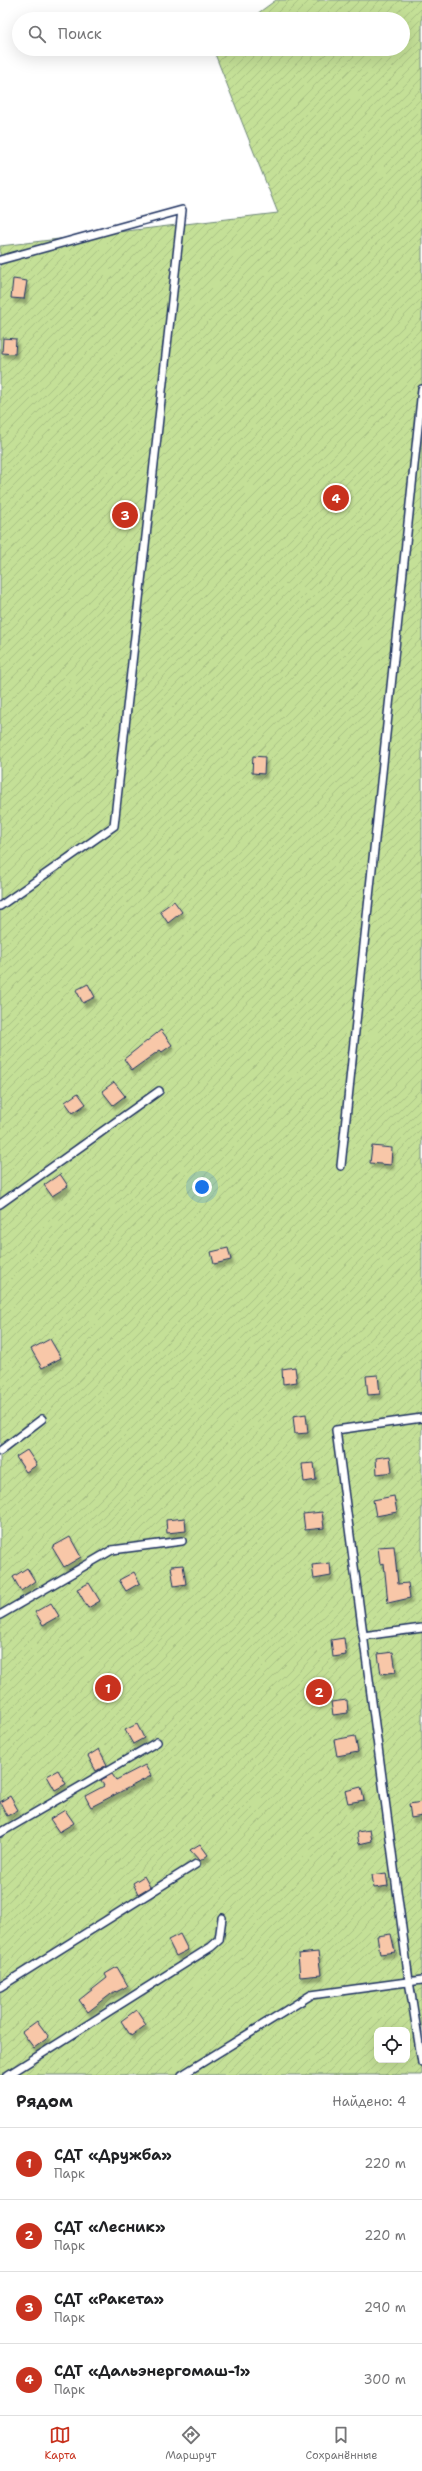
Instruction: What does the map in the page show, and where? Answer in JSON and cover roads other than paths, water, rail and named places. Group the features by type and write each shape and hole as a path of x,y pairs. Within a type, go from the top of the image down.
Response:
{"lane":[{"path":"0,260 182,210 114,826 0,906"},
{"path":"341,1166 422,389"},
{"path":"0,1204 159,1091"},
{"path":"422,1418 336,1430 409,1981 422,2063"},
{"path":"0,1451 42,1419"},
{"path":"0,1615 112,1550 182,1541"},
{"path":"363,1636 422,1628"},
{"path":"0,1833 157,1742"},
{"path":"0,1987 196,1864"},
{"path":"8,2075 211,1947 219,1940 222,1918"},
{"path":"182,2075 311,1995 422,1980"}],"place":[{"name":"СДТ «Дальэнергомаш-1»","path":"336,498"},
{"name":"СДТ «Ракета»","path":"125,515"},
{"name":"СДТ «Дружба»","path":"108,1688"},
{"name":"СДТ «Лесник»","path":"319,1692"}]}
